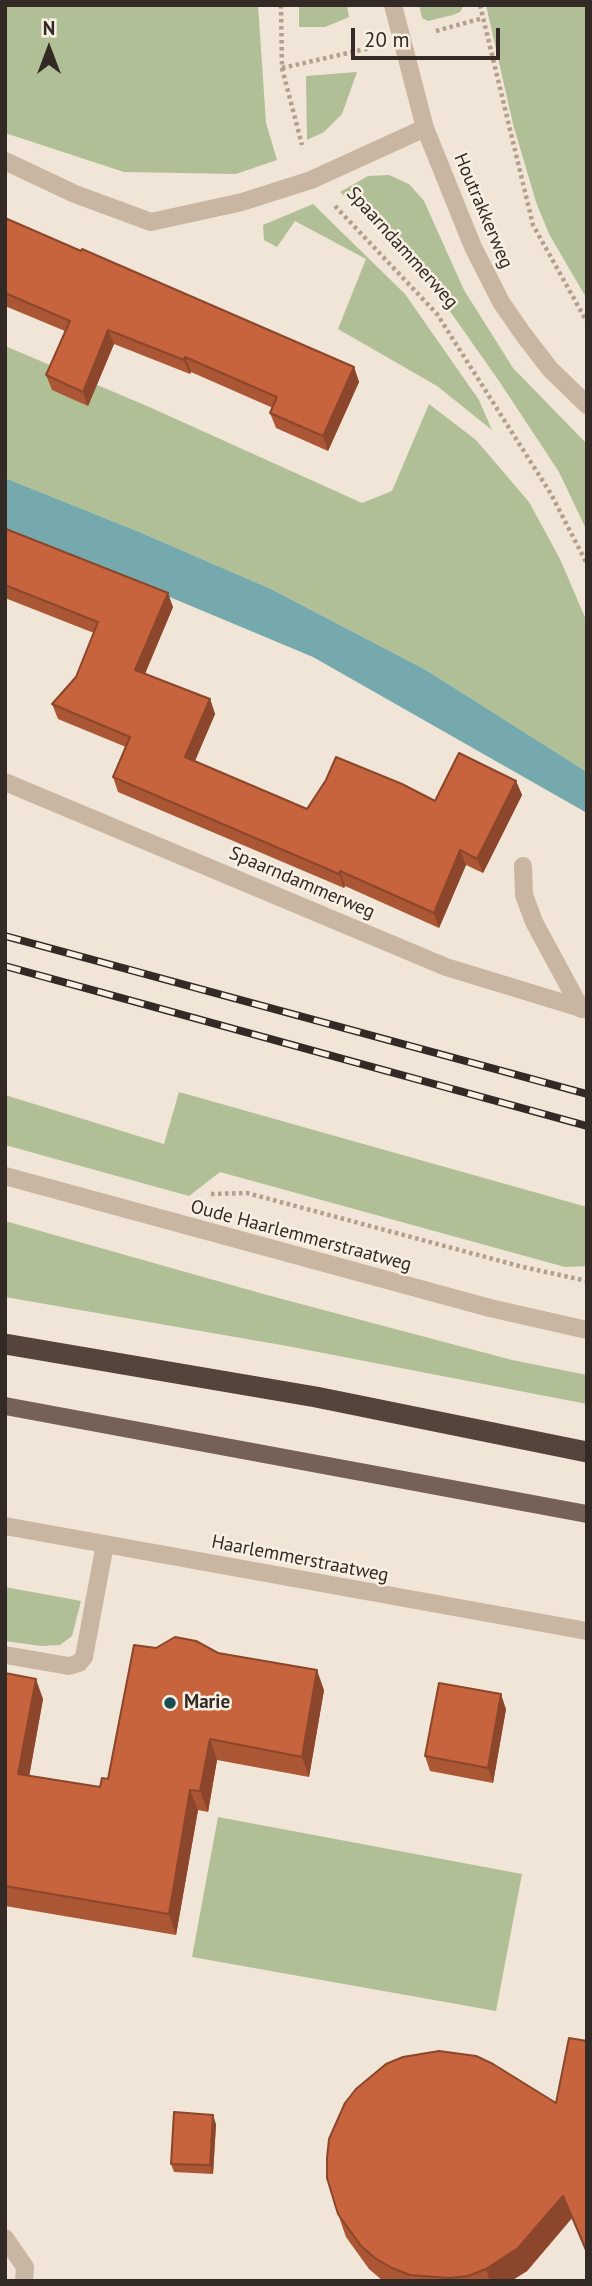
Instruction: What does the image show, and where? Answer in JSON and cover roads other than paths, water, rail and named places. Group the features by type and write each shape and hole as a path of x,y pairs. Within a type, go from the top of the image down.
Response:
{"highway":[{"path":"5,1344 316,1397 587,1452"}],"main road":[{"path":"5,1406 587,1514"}],"street":[{"name":"Houtrakkerweg","path":"393,5 425,128 473,247 501,302 550,369 587,405"},
{"path":"5,161 75,194 151,222 242,202 311,180 425,128"},
{"name":"Spaarndammerweg","path":"5,782 446,967 584,1010"},
{"path":"523,866 524,895 534,922 584,1010"},
{"name":"Oude Haarlemmerstraatweg","path":"5,1176 490,1308 587,1330"},
{"name":"Haarlemmerstraatweg","path":"5,1526 587,1631"},
{"path":"5,1655 69,1666 79,1663 84,1657 105,1544"},
{"path":"5,2238 25,2267 24,2281"}],"water":[{"path":"5,478 271,589 426,670 587,772 587,813 313,657 129,580 5,535"}],"railway":[{"path":"5,936 587,1094"},
{"path":"5,966 587,1126"}],"place":[{"name":"Marie","path":"170,1703"}]}
